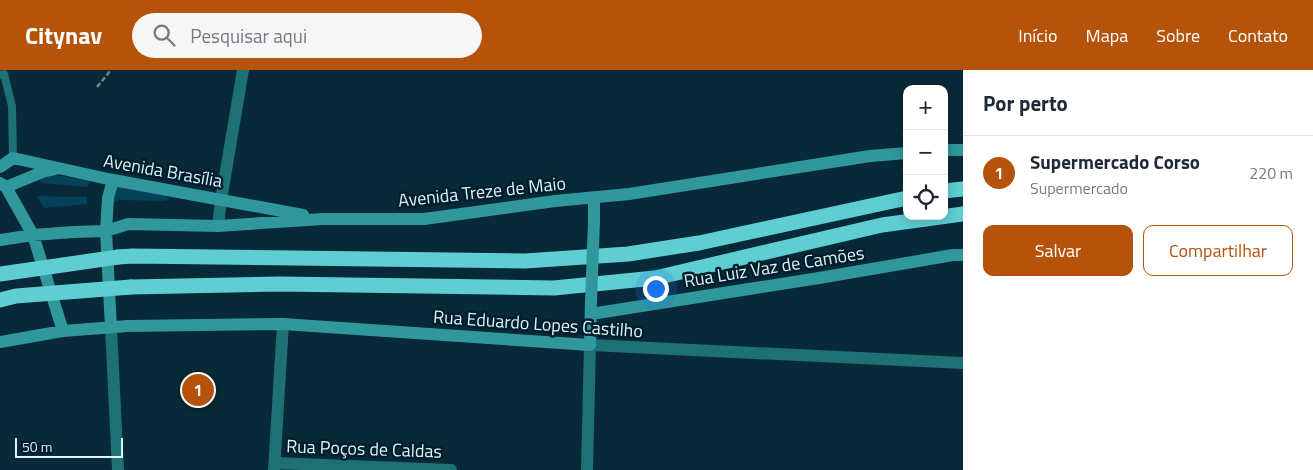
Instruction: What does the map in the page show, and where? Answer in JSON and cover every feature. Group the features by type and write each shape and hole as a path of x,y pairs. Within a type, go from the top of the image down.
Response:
{"highway":[{"path":"948,190 963,189"},
{"path":"0,274 132,256 525,261 619,254 699,243 903,199"},
{"path":"0,300 16,296 131,286 280,284 554,288 655,278 882,225 963,214"}],"main road":[{"path":"948,150 963,150"},
{"name":"Avenida Treze de Maio","path":"0,240 33,235 106,231 128,224 218,226 323,219 424,219 555,201 594,198 870,156 903,153"},
{"name":"Avenida Brasília","path":"13,158 113,180 323,219"},
{"path":"0,167 13,158"},
{"path":"58,168 3,185 33,235 63,330"},
{"path":"110,328 106,231 108,198 113,180"},
{"path":"590,345 594,198"},
{"name":"Rua Luiz Vaz de Camões","path":"591,308 963,255"},
{"name":"Rua Eduardo Lopes Castilho","path":"0,342 63,330 137,326 283,324 590,345"}],"street":[{"path":"218,226 242,70"},
{"path":"274,466 283,324"},
{"path":"110,328 118,470"},
{"path":"587,470 590,345"},
{"name":"Rua Eduardo Lopes Castilho","path":"590,345 963,363"},
{"name":"Rua Poços de Caldas","path":"274,466 451,470"}],"lane":[{"path":"0,75 4,74 12,106 13,158"}],"path":[{"path":"97,87 111,70"}],"shaded area":[{"path":"43,173 90,181 87,187 41,183 40,180"},
{"path":"119,185 166,196 169,200 119,200 113,202 115,186"},
{"path":"37,196 87,197 87,204 44,208"}],"place":[{"name":"Supermercado Corso","path":"198,390"}]}
